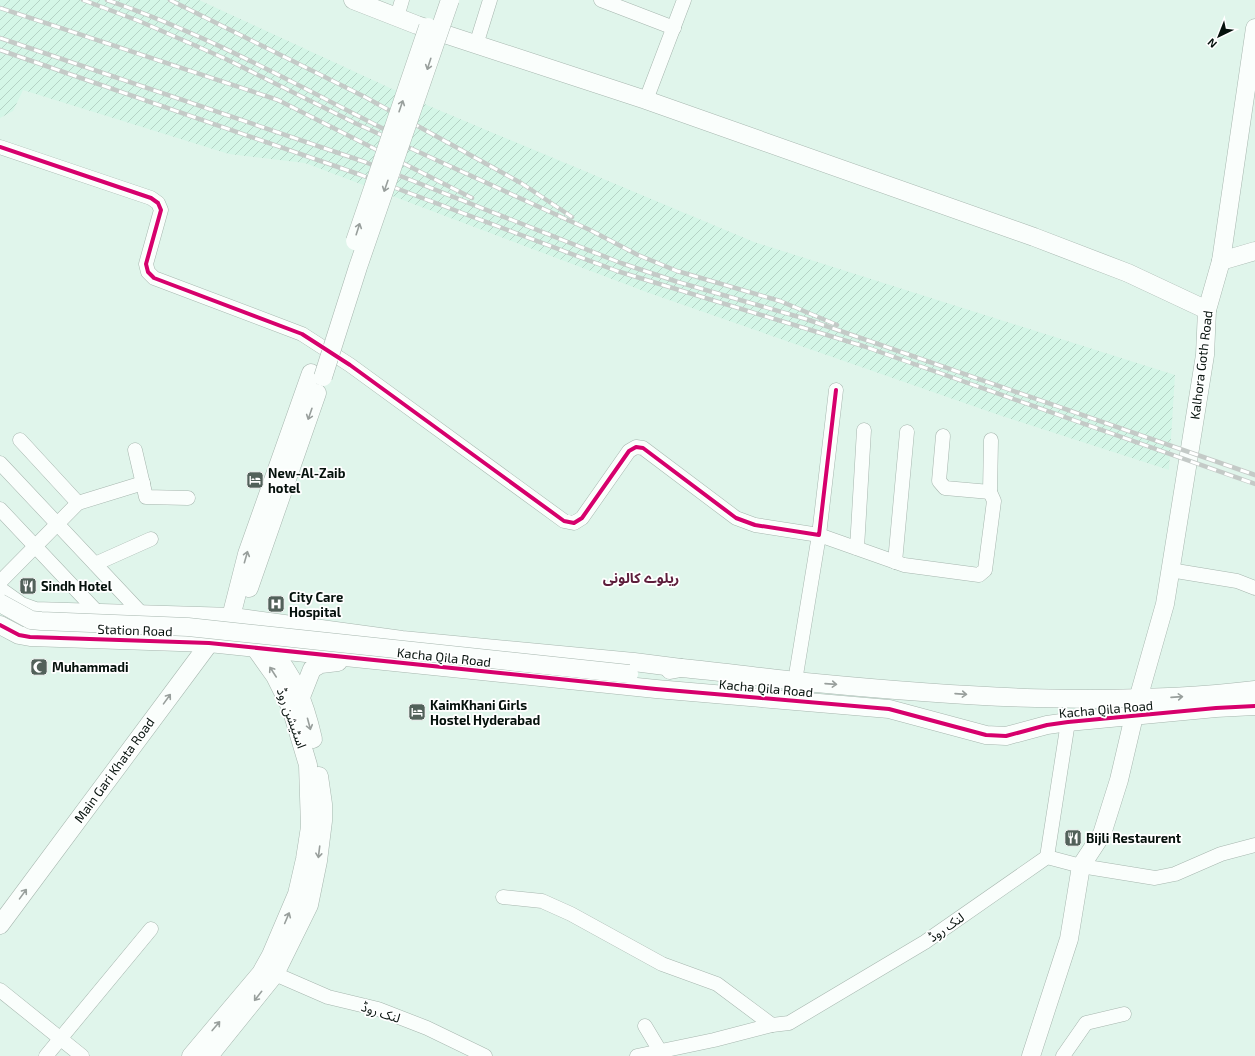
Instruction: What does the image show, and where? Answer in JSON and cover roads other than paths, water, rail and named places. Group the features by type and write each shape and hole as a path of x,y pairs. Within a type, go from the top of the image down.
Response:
{"street":[{"path":"353,0 399,8 417,25 646,100 1034,237 1128,273 1207,310"},
{"path":"240,619 244,612 248,591 317,375 366,206 438,0"},
{"path":"317,375 358,267 450,0"},
{"path":"476,45 490,0"},
{"path":"601,0 674,28"},
{"path":"646,100 684,0"},
{"name":"Kalhora Goth Road","path":"1081,866 1102,834 1119,780 1138,699 1165,604 1205,355 1207,310 1221,261 1255,28"},
{"path":"0,147 151,198 158,203 160,210 146,264 148,272 154,278 302,334 350,365 564,521 574,523 582,518 629,451 636,447 643,448 736,518 755,525 819,535 904,565 979,576 985,570 994,500 990,492 991,440"},
{"path":"1221,261 1255,251"},
{"path":"795,681 819,535 836,390"},
{"path":"857,548 864,430"},
{"path":"895,562 907,432"},
{"path":"943,436 939,481 941,485 945,488 990,492"},
{"path":"20,440 78,503"},
{"path":"135,450 146,497 188,498"},
{"path":"0,462 142,614"},
{"path":"0,582 78,503 143,483"},
{"path":"0,509 98,613"},
{"path":"95,564 151,539"},
{"path":"1170,570 1237,581 1255,588"},
{"name":"Station Road","path":"0,591 21,606 35,610 240,619"},
{"path":"0,603 31,620 41,621 188,627 638,674 681,668"},
{"name":"Main Gari Khata Road","path":"0,925 209,643 240,619"},
{"name":"اسٹیشن روڈ","path":"209,1056 275,974 309,905 321,840 323,804 316,755 301,697 293,679 263,648 240,619"},
{"name":"Kacha Qila Road","path":"240,619 402,640 634,662 795,681 1045,699 1138,699 1255,690"},
{"name":"Station Road","path":"0,625 19,635 30,637 209,643 263,648"},
{"path":"0,638 19,635"},
{"name":"اسٹیشن روڈ","path":"191,1056 265,966 297,894 305,859 310,812 308,765 298,727 286,696 275,676 263,648"},
{"name":"Kacha Qila Road","path":"263,648 367,660 683,691 889,709 986,735 1006,736 1047,725 1068,722 1135,717 1216,708 1255,706"},
{"path":"301,697 309,672 315,666 326,663 367,660"},
{"path":"638,674 683,691"},
{"path":"1045,699 1037,705 1034,712 1038,718 1047,725"},
{"path":"1068,722 1047,857 1081,866 1155,878 1176,874 1221,854 1255,845"},
{"name":"لنک روڈ","path":"637,1056 661,1053 772,1025 789,1023 925,942 1047,857"},
{"path":"1031,1056 1069,939 1081,866"},
{"path":"503,897 542,901 571,914 662,964 717,984 772,1025"},
{"path":"46,1056 151,929"},
{"name":"لنک روڈ","path":"275,974 328,997 378,1009 427,1028 486,1056"},
{"path":"0,990 82,1056"},
{"path":"1063,1056 1086,1023 1124,1014"},
{"path":"645,1026 661,1053"}],"railway":[{"path":"83,0 139,21 226,59 355,123 590,230 638,255 677,271 780,301 837,325"},
{"path":"107,0 145,14 220,46 402,138"},
{"path":"170,0 365,97 521,183 572,217"},
{"path":"0,8 278,100 472,198"},
{"path":"0,38 365,162 621,263 678,282 806,319 1255,475"},
{"path":"0,50 361,175 617,271 863,346 1255,484"}],"place":[{"name":"New-Al-Zaib hotel","path":"255,480"},
{"name":"Sindh Hotel","path":"28,586"},
{"name":"City Care Hospital","path":"276,604"},
{"name":"Muhammadi","path":"39,667"},
{"name":"KaimKhani Girls Hostel Hyderabad","path":"417,712"},
{"name":"Bijli Restaurent","path":"1073,838"}],"district":[{"name":"ریلوے کالونی","path":"641,578"}]}
